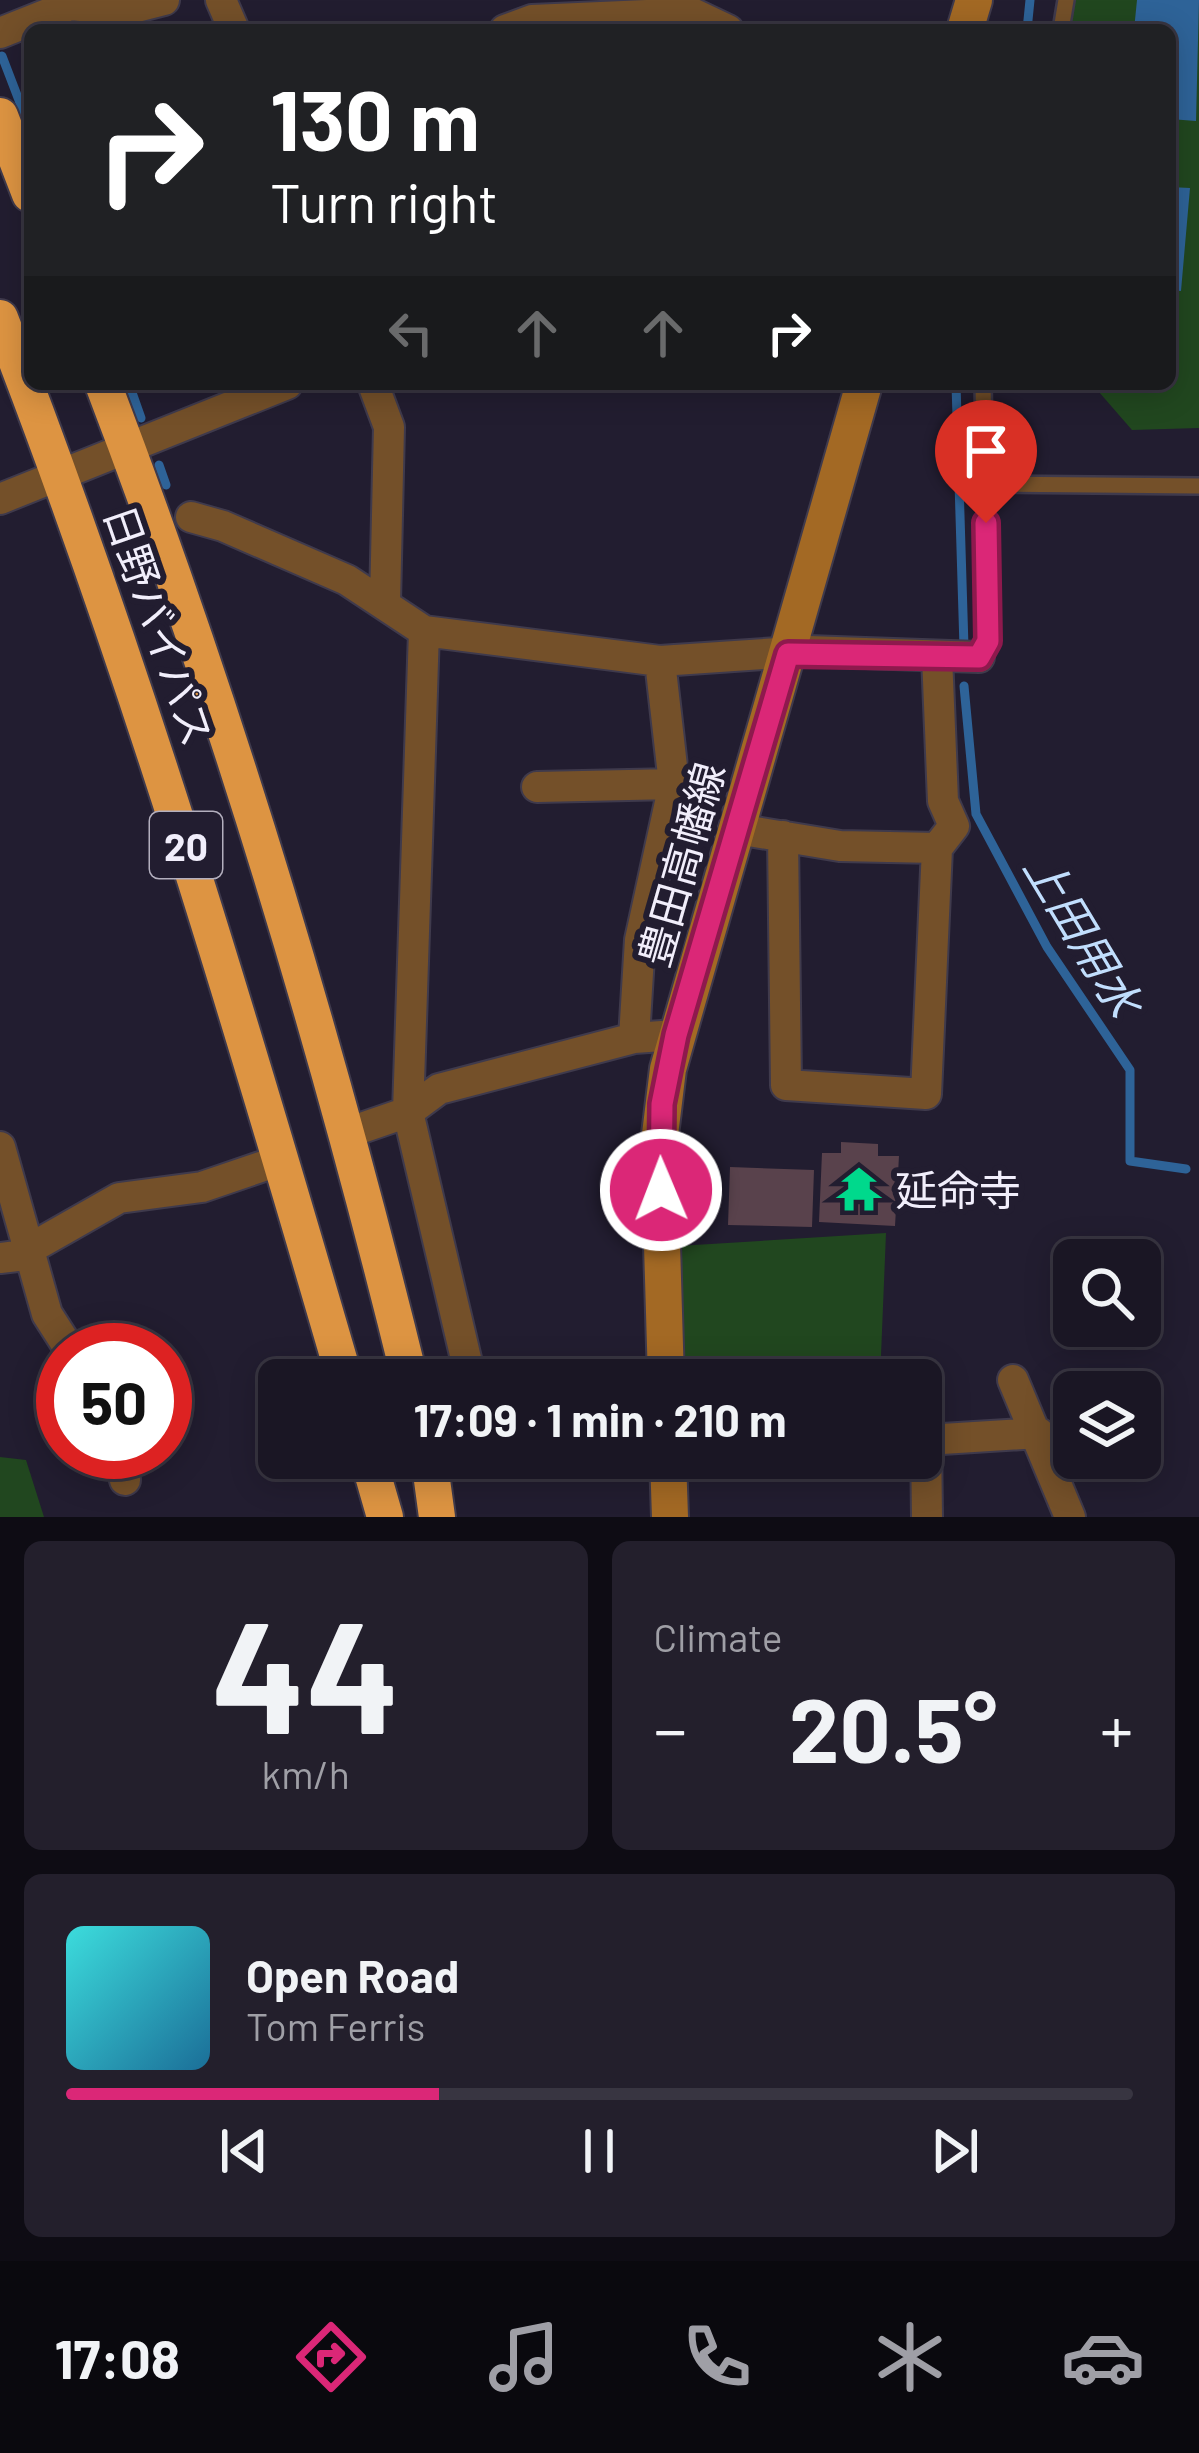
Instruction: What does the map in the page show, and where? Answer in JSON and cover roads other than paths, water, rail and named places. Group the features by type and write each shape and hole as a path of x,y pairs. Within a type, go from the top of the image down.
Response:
{"highway":[{"path":"0,116 24,178"},
{"name":"日野バイパス","path":"0,318 24,379"},
{"name":"日野バイパス","path":"28,390 62,476 185,842 339,1359"},
{"name":"日野バイパス","path":"105,390 210,679 350,1132 405,1359"},
{"path":"374,1479 386,1517"},
{"path":"432,1479 437,1517"}],"main road":[{"name":"豊田高幡線","path":"665,1359 659,1143 676,1035 862,390"},
{"path":"669,1479 670,1517"}],"street":[{"path":"0,33 70,5 125,10 164,0"},
{"path":"521,24 692,6 719,24"},
{"path":"0,499 272,390"},
{"path":"376,390 389,427 385,603"},
{"path":"191,517 224,526 347,580 424,631 660,661 788,654 979,657"},
{"path":"424,631 408,1112 466,1359"},
{"path":"783,836 786,1085 926,1094 937,848 954,826 943,801 937,656"},
{"path":"634,1038 640,940 674,784 660,661"},
{"path":"537,787 674,784"},
{"path":"737,829 840,846 937,848"},
{"path":"350,1132 408,1112 440,1090 634,1038 676,1035"},
{"path":"0,1147 52,1323"},
{"path":"0,1258 17,1256 119,1198 202,1187 281,1160"},
{"path":"1013,1380 1040,1433 1070,1517"},
{"path":"927,1517 926,1440 1040,1433"}],"lane":[{"path":"979,657 988,641 983,390"},
{"path":"985,484 1199,486"}],"water":[{"path":"1137,0 1199,0 1196,121 1176,119 1176,24 1135,24"},
{"path":"1176,187 1190,188 1181,291 1176,291"}],"waterway":[{"name":"上田用水","path":"1028,24 1030,0"},
{"path":"2,56 24,113"},
{"path":"131,390 141,418"},
{"name":"上田用水","path":"956,390 964,647"},
{"path":"159,465 166,485"},
{"name":"上田用水","path":"964,686 976,814 1047,947 1130,1070 1130,1161 1186,1169"}],"place":[{"name":"延命寺","path":"859,1189"}]}
